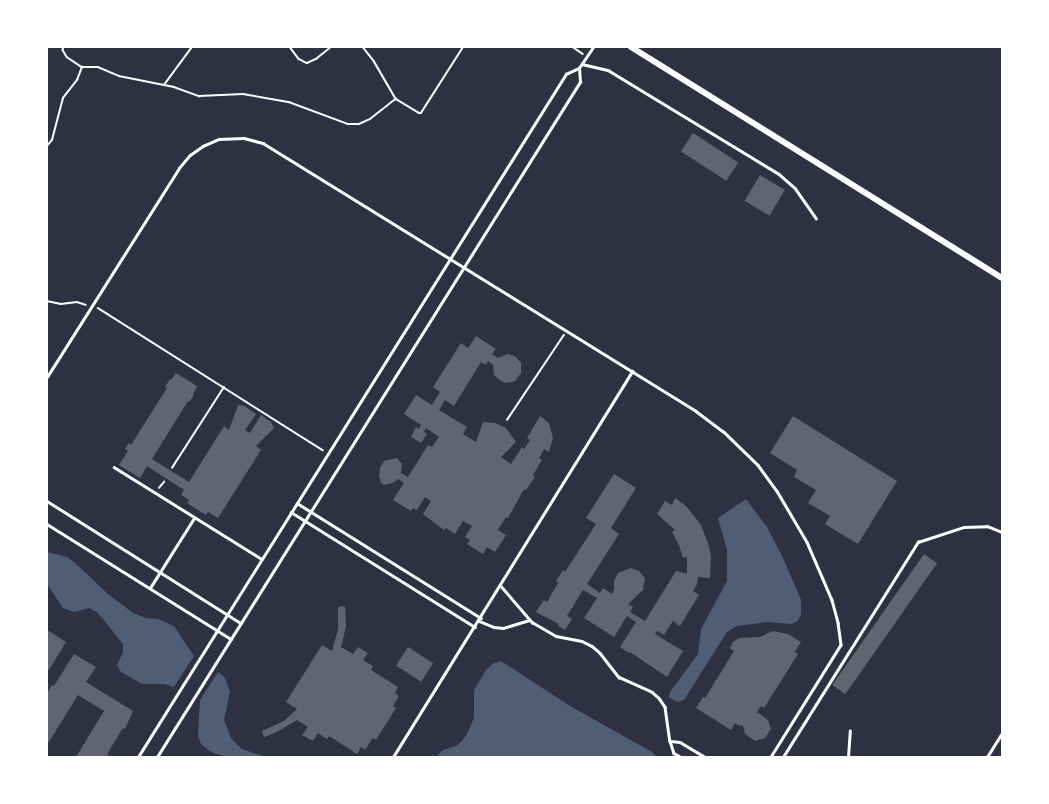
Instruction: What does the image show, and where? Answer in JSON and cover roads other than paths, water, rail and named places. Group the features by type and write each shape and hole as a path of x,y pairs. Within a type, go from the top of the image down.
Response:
{"street":[{"path":"631,47 1002,278"}],"lane":[{"path":"138,757 566,74 579,68 593,47"},
{"path":"582,64 608,70 779,174 796,188 816,218"},
{"path":"157,757 580,82 579,68"},
{"path":"47,377 184,162 203,146 228,138 250,138 264,143 710,420 736,442 758,465 777,491 798,525 832,600 838,623 841,645 772,757"},
{"path":"393,757 501,586 632,371"},
{"path":"114,467 262,559"},
{"path":"47,501 241,623"},
{"path":"297,503 490,626 503,628 529,620"},
{"path":"291,512 475,627"},
{"path":"150,588 194,517"},
{"path":"47,524 231,639"},
{"path":"783,757 918,542 964,527 987,526 1002,532"},
{"path":"501,586 529,620 556,636 582,641 592,646 600,653 619,677 656,695 665,707 670,741 674,753 681,757"},
{"path":"848,757 850,731"},
{"path":"987,757 1002,733"},
{"path":"670,741 680,742 705,757"}],"water":[{"path":"746,499 767,527 784,560 801,600 801,614 798,621 791,624 768,622 737,626 727,632 684,700 677,702 669,697 670,692 698,654 701,629 727,581 727,550 718,518"},
{"path":"47,552 67,557 73,561 108,594 133,613 146,618 158,619 174,626 194,656 174,687 165,684 142,684 121,672 117,665 123,652 123,644 98,613 89,608 74,612 63,608 47,584"},
{"path":"501,661 570,706 652,752 657,757 436,757 443,750 458,745 466,736 474,718 474,690 486,670 494,663"},
{"path":"218,672 225,678 230,692 224,720 231,738 242,749 266,757 226,757 211,752 201,744 198,736 200,700"}]}
